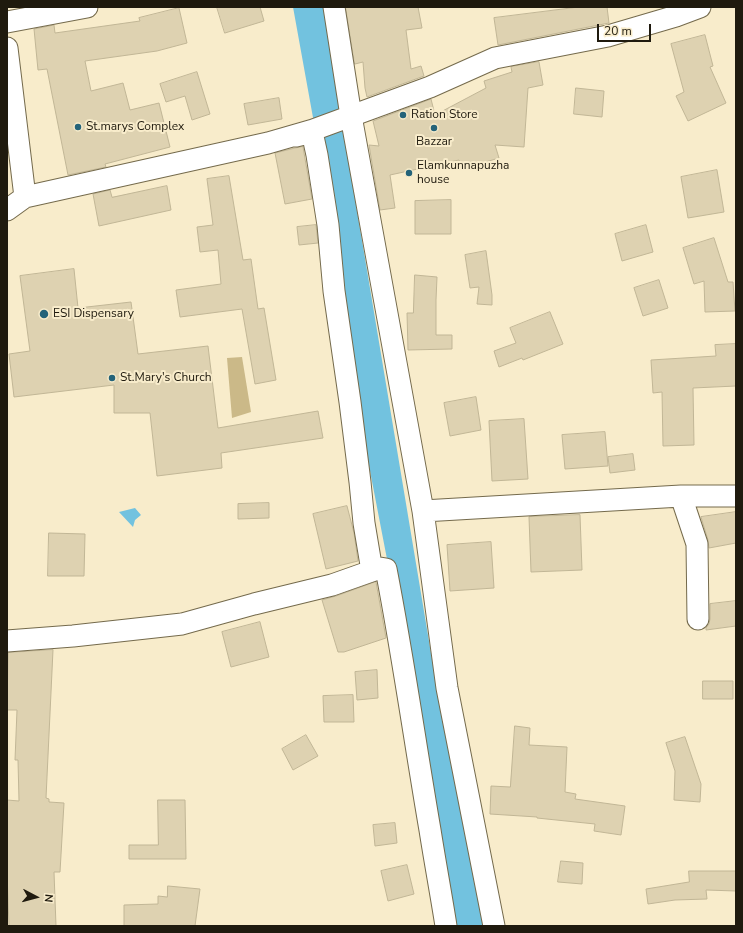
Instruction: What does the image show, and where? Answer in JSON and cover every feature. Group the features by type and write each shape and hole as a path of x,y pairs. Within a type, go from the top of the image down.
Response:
{"street":[{"path":"7,22 87,7"},
{"path":"334,7 351,116 423,511 447,688 494,926"},
{"path":"268,143 313,130 430,87 495,58 608,36 676,16 700,7"},
{"path":"7,48 26,198"},
{"path":"7,210 26,198 312,132 328,225 334,291 350,402 364,523 372,571"},
{"path":"423,511 681,496 736,496"},
{"path":"681,496 697,544 698,619"},
{"path":"7,640 73,636 182,624 254,604 332,585 380,568 386,569 408,690 446,926"}],"shaded area":[{"path":"242,357 251,412 232,418 227,358"}],"water":[{"path":"293,7 323,7 441,713 484,926 452,926 419,725 354,388 327,195"},
{"path":"135,508 141,515 135,520 133,527 119,512"}],"building":[{"path":"217,7 260,7 264,21 225,33"},
{"path":"346,7 418,7 422,28 406,30 411,69 421,66 424,76 367,97 363,62 355,64"},
{"path":"579,7 607,7 609,23 498,45 494,18"},
{"path":"179,8 187,43 157,51 85,61 91,91 123,83 130,110 159,103 170,147 105,164 106,167 68,175 47,69 38,70 34,29 54,25 55,33 140,21 139,18"},
{"path":"705,35 713,66 710,67 726,103 688,121 676,96 684,92 671,44"},
{"path":"539,62 543,85 528,88 524,147 495,145 499,158 462,169 459,160 390,175 395,208 380,210 369,145 379,146 373,121 431,99 435,115 486,88 484,81 512,72 511,67"},
{"path":"197,72 210,114 192,120 185,96 166,102 160,84"},
{"path":"576,88 604,91 602,117 574,114"},
{"path":"279,98 282,119 248,125 244,104"},
{"path":"303,147 312,199 285,204 275,153"},
{"path":"717,170 724,212 688,218 681,177"},
{"path":"229,176 243,260 251,259 258,309 264,308 276,380 255,384 242,309 180,317 176,290 221,284 218,250 200,252 197,227 213,225 207,179"},
{"path":"167,186 171,210 99,226 93,194 110,190 112,197"},
{"path":"451,200 451,234 415,234 415,201"},
{"path":"316,225 318,243 299,245 297,227"},
{"path":"646,225 653,252 622,261 615,234"},
{"path":"714,238 728,282 733,282 735,311 705,312 704,281 694,284 683,248"},
{"path":"486,251 492,305 477,304 479,287 470,288 465,255"},
{"path":"74,269 78,308 131,302 138,354 208,346 218,428 318,411 323,438 221,453 222,468 157,476 150,413 114,413 114,385 14,397 9,354 30,351 20,276"},
{"path":"415,275 437,277 436,335 452,335 452,349 408,350 407,313 413,313"},
{"path":"659,280 668,308 643,316 634,288"},
{"path":"550,312 563,344 523,360 522,358 499,367 494,351 516,343 510,328"},
{"path":"736,344 736,386 693,388 694,445 663,446 662,392 653,393 651,360 716,356 715,345"},
{"path":"476,397 481,430 450,436 444,403"},
{"path":"524,419 528,479 492,481 489,421"},
{"path":"605,432 608,466 565,469 562,435"},
{"path":"633,454 635,470 610,473 608,457"},
{"path":"269,503 269,518 238,519 238,504"},
{"path":"347,506 354,533 358,561 326,569 313,514"},
{"path":"736,512 736,543 709,548 701,517"},
{"path":"580,515 582,570 531,572 529,517"},
{"path":"49,533 85,534 84,576 48,576"},
{"path":"491,542 494,588 450,591 447,545"},
{"path":"376,582 386,638 344,652 338,652 322,600"},
{"path":"736,601 736,626 706,630 710,619 710,604"},
{"path":"260,622 269,657 231,667 222,632"},
{"path":"53,650 46,798 49,799 49,802 64,803 60,872 54,872 56,926 9,926 7,800 19,801 18,760 15,760 17,710 7,710 8,653"},
{"path":"377,670 378,698 357,700 355,672"},
{"path":"703,681 733,681 733,699 703,699"},
{"path":"353,695 354,722 324,722 323,696"},
{"path":"515,726 530,728 529,745 567,747 565,792 576,794 575,799 625,806 621,835 594,831 595,824 537,817 490,814 491,786 510,787"},
{"path":"306,735 318,756 293,770 282,749"},
{"path":"685,737 701,784 700,802 674,800 675,771 666,743"},
{"path":"158,800 185,800 186,859 129,859 129,845 158,845"},
{"path":"395,823 397,843 375,846 373,825"},
{"path":"561,861 583,863 582,884 558,882"},
{"path":"407,865 414,894 388,901 381,871"},
{"path":"689,871 736,871 736,891 706,890 707,899 675,900 648,904 646,889 689,882"},
{"path":"168,886 200,889 195,926 124,926 124,905 158,904 158,896 167,897"}],"place":[{"name":"Ration Store","path":"403,115"},
{"name":"St.marys Complex","path":"78,127"},
{"name":"Bazzar","path":"434,128"},
{"name":"Elamkunnapuzha house","path":"409,173"},
{"name":"ESI Dispensary","path":"44,314"},
{"name":"St.Mary's Church","path":"112,378"}]}
